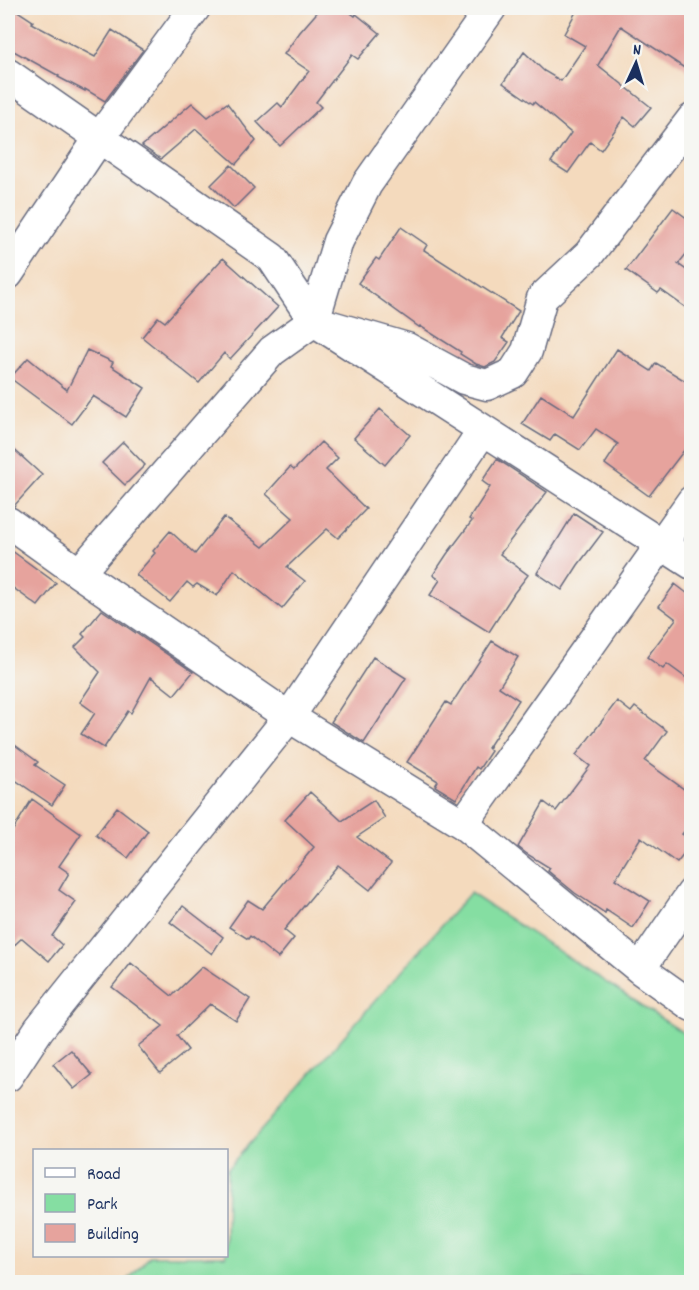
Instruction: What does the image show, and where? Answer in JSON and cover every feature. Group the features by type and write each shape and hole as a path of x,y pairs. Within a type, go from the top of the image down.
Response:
{"street":[{"path":"8,274 100,137 195,8"},
{"path":"79,573 272,351 314,321 338,240 367,184 491,8"},
{"path":"8,74 272,258 314,321 692,564"},
{"path":"314,321 407,348 464,379 487,385 513,373 527,351 542,298 589,254 692,119"},
{"path":"8,1076 39,1029 289,717 483,430"},
{"path":"463,824 692,501"},
{"path":"8,522 289,717 463,824 640,969 692,1006"},
{"path":"640,969 692,893"}],"green space":[{"path":"470,893 691,1038 691,1282 126,1282 149,1257 228,1257 228,1168"}],"building":[{"path":"8,8 13,8 33,21 31,23 95,57 112,30 143,50 105,101 12,50 8,57"},
{"path":"321,8 344,8 355,16 356,14 380,33 358,59 352,55 316,102 321,107 280,146 257,122 278,103 282,107 309,71 284,54"},
{"path":"578,8 692,8 692,73 621,26 598,65 651,107 635,126 624,117 601,150 590,142 568,173 551,162 571,133 534,102 533,104 503,83 524,52 544,71 561,81 585,46 564,34"},
{"path":"192,103 208,117 227,103 256,141 236,164 196,129 161,159 142,146"},
{"path":"231,165 254,188 234,208 211,185"},
{"path":"673,208 692,222 692,247 678,264 692,274 692,312 661,290 658,293 626,270"},
{"path":"401,227 427,245 424,250 519,311 502,338 509,342 495,362 485,367 476,364 358,283 376,258 379,260"},
{"path":"223,258 278,307 230,359 224,353 199,383 142,337 158,317 165,322"},
{"path":"617,349 651,371 656,363 692,385 692,440 649,496 605,464 618,444 596,429 580,450 555,434 550,441 522,424 541,395 574,416"},
{"path":"87,350 113,362 111,366 145,388 126,417 93,396 72,424 10,378 28,358 67,390"},
{"path":"380,409 410,435 385,465 354,438"},
{"path":"123,442 145,465 125,485 102,463"},
{"path":"321,442 338,458 326,470 366,509 338,538 327,529 287,567 305,581 282,609 234,570 217,596 197,584 193,587 187,582 170,602 136,575 170,531 195,554 224,517 263,547 293,518 266,494 290,467 294,470"},
{"path":"8,444 42,475 14,506 8,505"},
{"path":"497,459 547,492 500,554 528,575 489,632 430,595 440,580 433,575 472,521 469,519 490,487 482,481"},
{"path":"574,513 603,532 562,590 537,573"},
{"path":"8,548 56,583 38,606 8,584"},
{"path":"675,584 692,597 692,682 667,664 663,669 647,657 676,619 659,606"},
{"path":"102,610 193,672 174,695 151,677 131,713 128,711 104,748 81,734 95,713 80,702 100,672 75,647 85,637 82,634"},
{"path":"492,641 518,657 499,687 519,700 488,748 491,751 479,769 476,767 456,799 435,786 438,781 407,762 446,702 451,705"},
{"path":"373,657 406,678 364,743 331,722"},
{"path":"617,701 631,712 635,707 667,731 645,761 692,795 692,822 682,834 692,841 692,844 677,863 641,837 615,879 650,901 633,928 575,893 548,871 550,868 518,847 544,802 556,811 590,766 576,755"},
{"path":"8,740 38,762 35,765 65,785 52,805 8,775"},
{"path":"310,792 342,821 374,800 385,818 357,837 391,863 370,890 338,865 284,930 294,938 278,958 250,936 248,939 229,927 248,900 262,909 314,847 285,820"},
{"path":"32,799 81,834 59,866 69,873 59,890 76,902 52,936 62,945 49,961 22,938 8,951 8,838"},
{"path":"117,807 148,831 128,858 96,835"},
{"path":"183,906 223,937 212,954 170,922"},
{"path":"131,963 172,996 202,967 250,999 236,1021 210,1004 177,1036 188,1050 160,1073 138,1046 163,1026 112,987"},
{"path":"71,1050 92,1075 74,1089 53,1064"}]}
